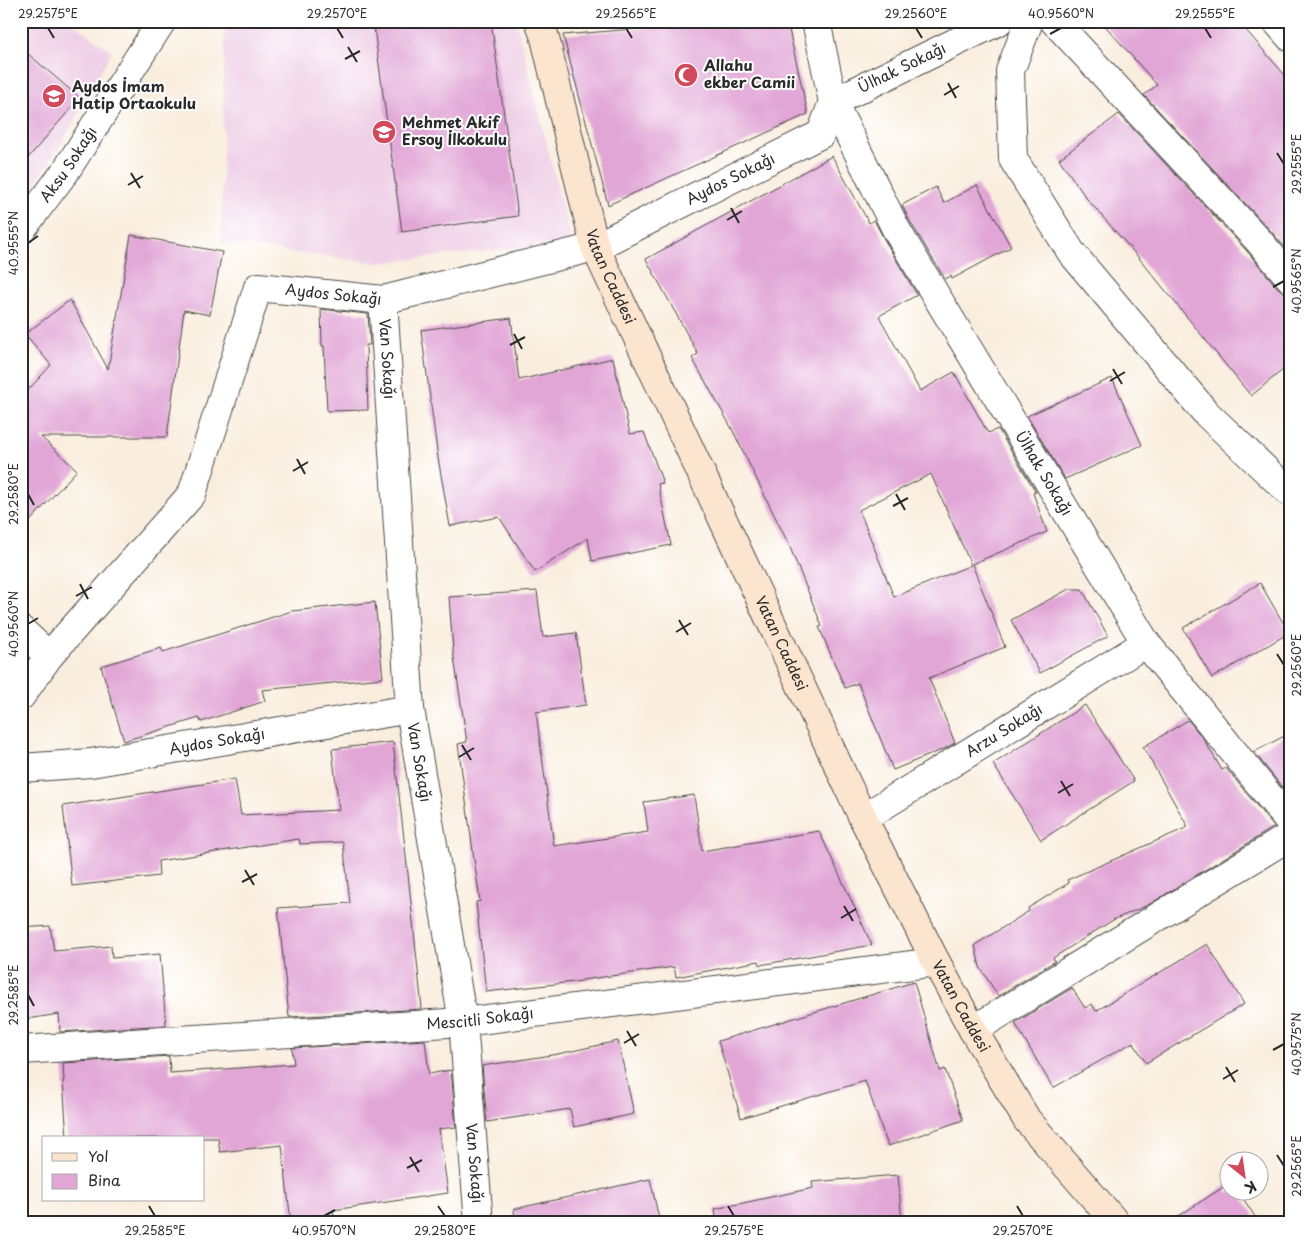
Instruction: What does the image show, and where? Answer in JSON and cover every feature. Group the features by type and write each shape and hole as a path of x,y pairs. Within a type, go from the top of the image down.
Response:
{"street":[{"name":"Aksu Sokağı","path":"21,230 65,172 162,21"},
{"name":"Vatan Caddesi","path":"539,21 545,38 594,247 863,818 936,962 1027,1120 1116,1223"},
{"name":"Ülhak Sokağı","path":"816,21 833,102 897,231 1146,643 1290,822"},
{"name":"Ülhak Sokağı","path":"833,102 998,21"},
{"path":"1029,21 1010,70 1013,159 1071,252 1206,413 1290,493"},
{"path":"1054,21 1258,240 1290,278"},
{"path":"1276,21 1290,37"},
{"name":"Aydos Sokağı","path":"21,696 49,656 192,494 258,288 383,300 594,247 820,134 833,102"},
{"name":"Van Sokağı","path":"383,300 410,710 463,1022 479,1223"},
{"path":"21,630 49,656"},
{"name":"Arzu Sokağı","path":"863,818 1146,643"},
{"name":"Aydos Sokağı","path":"21,768 91,763 410,710"},
{"path":"974,1030 1290,836"},
{"name":"Mescitli Sokağı","path":"21,1050 463,1022 936,962"}],"shaded area":[{"name":"Aydos İmam Hatip Ortaokulu","path":"21,21 69,21 112,51 63,141 21,206"},
{"name":"Mehmet Akif Ersoy İlkokulu","path":"225,21 516,21 572,245 532,246 377,263 221,243"}],"building":[{"path":"373,21 491,21 518,216 402,232"},
{"name":"Allahu ekber Camii","path":"726,21 787,21 808,114 608,205 563,35"},
{"path":"1101,21 1238,21 1290,81 1290,253 1144,95 1157,85"},
{"path":"21,48 80,98 21,166"},
{"path":"1119,114 1246,250 1278,288 1290,293 1290,364 1251,396 1139,258 1087,199 1059,159"},
{"path":"832,156 869,223 874,220 917,295 879,316 920,391 954,372 988,433 998,429 1036,492 1033,493 1047,532 972,564 1005,647 929,678 955,743 893,770 858,683 845,688 819,627 822,626 789,545 731,427 692,358 698,354 646,259","holes":["931,474 971,565 894,597 859,510"]},
{"path":"977,185 1011,247 952,279 951,276 945,279 902,205 936,187 944,203"},
{"path":"131,235 222,252 210,315 184,310 167,437 41,437 77,470 21,531 21,398 51,365 25,334 70,300 108,369"},
{"path":"321,309 368,314 370,345 366,345 368,410 327,411"},
{"path":"511,318 519,380 613,358 630,434 644,432 663,483 658,484 671,545 592,561 588,538 535,572 499,517 450,526 438,458 421,330"},
{"path":"1112,378 1142,445 1065,479 1027,416"},
{"path":"1260,583 1289,633 1212,678 1183,628"},
{"path":"1069,589 1082,589 1108,636 1040,673 1011,620"},
{"path":"537,591 543,637 576,633 586,705 536,712 554,846 648,832 644,802 694,795 702,851 819,831 872,945 760,965 759,961 676,977 674,967 582,981 486,992 476,902 480,901 458,744 467,742 453,651 449,597"},
{"path":"375,602 383,678 262,690 265,701 201,722 199,718 124,741 101,666 161,648 163,652 292,611"},
{"path":"1085,705 1134,781 1041,840 993,764"},
{"path":"1188,720 1203,738 1222,770 1226,768 1274,827 1150,904 1113,920 1053,958 1055,961 998,996 980,967 975,945 1029,911 1028,908 1069,883 1067,880 1188,827 1143,747"},
{"path":"1290,733 1290,797 1254,752"},
{"path":"393,742 422,1009 289,1017 278,908 350,903 343,842 300,844 299,839 158,861 159,876 72,886 63,806 235,779 241,815 339,810 332,749"},
{"path":"50,926 54,951 111,946 112,958 160,954 166,1025 60,1032 59,1014 21,1020 21,928"},
{"path":"1207,944 1244,1004 1146,1063 1133,1042 1053,1088 1015,1023 1072,988 1085,1008 1092,1004 1096,1011"},
{"path":"914,982 940,1071 945,1069 963,1120 888,1146 865,1081 741,1118 718,1041"},
{"path":"425,1040 429,1074 451,1070 456,1127 439,1129 448,1193 333,1210 335,1223 291,1223 282,1145 220,1152 218,1138 205,1138 205,1136 67,1136 63,1063 169,1056 170,1073 294,1064 292,1048"},
{"path":"618,1041 634,1114 574,1127 570,1109 487,1122 482,1066 558,1054"},
{"path":"898,1175 902,1223 717,1223 715,1209 813,1188 812,1182"},
{"path":"650,1179 660,1223 515,1223 514,1209"},
{"path":"1218,1190 1218,1202 1245,1202 1259,1223 1168,1223"}],"place":[{"name":"Allahu ekber Camii","path":"686,75"},
{"name":"Aydos İmam Hatip Ortaokulu","path":"54,96"},
{"name":"Mehmet Akif Ersoy İlkokulu","path":"384,132"}]}
